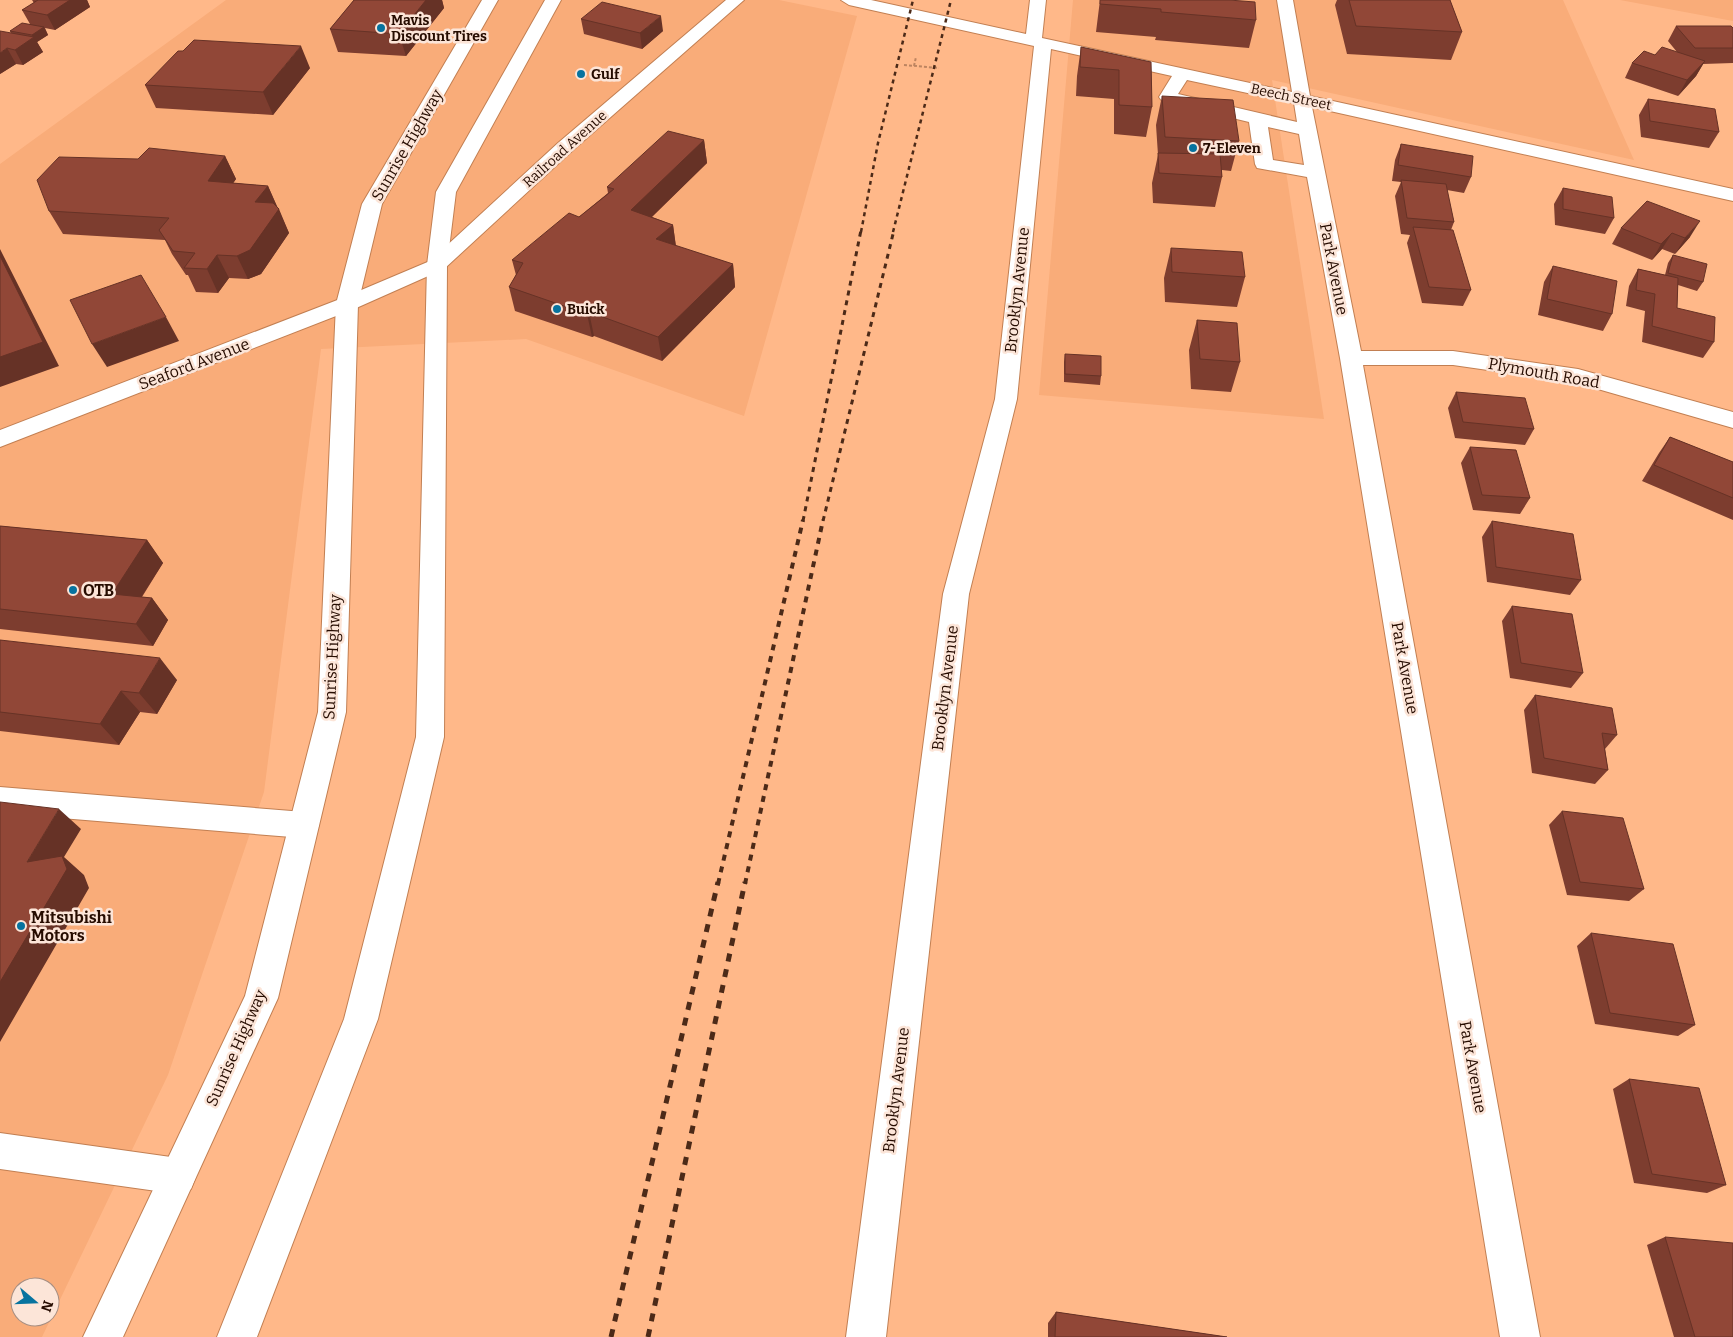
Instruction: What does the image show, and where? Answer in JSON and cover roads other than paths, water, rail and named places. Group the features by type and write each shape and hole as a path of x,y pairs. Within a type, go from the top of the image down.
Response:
{"main road":[{"name":"Sunrise Highway","path":"103,1337 261,998 332,712 347,304 372,204 490,0"},
{"path":"237,1337 361,1019 430,737 437,266 446,192 553,0"},
{"name":"Railroad Avenue","path":"387,287 437,266 565,147 736,0"},
{"name":"Beech Street","path":"849,0 889,4 1038,42 1733,194"},
{"name":"Brooklyn Avenue","path":"866,1337 956,594 1006,399 1036,113 1038,0"},
{"name":"Park Avenue","path":"1285,0 1306,130 1351,358 1520,1337"},
{"path":"1183,74 1168,97 1306,130"},
{"path":"1234,113 1244,87"},
{"path":"1258,119 1264,164 1316,174"},
{"name":"Seaford Avenue","path":"0,439 387,287"},
{"name":"Plymouth Road","path":"1351,358 1453,358 1578,376 1733,420"},
{"path":"0,800 304,825"},
{"path":"0,1152 178,1176"}],"railway":[{"path":"861,232 878,143 913,0"},
{"path":"893,232 951,0"},
{"path":"803,521 861,230"},
{"path":"823,521 894,230"},
{"path":"718,884 803,520"},
{"path":"745,884 823,520"},
{"path":"611,1337 718,882"},
{"path":"648,1337 745,882"}],"place":[{"name":"Mavis Discount Tires","path":"381,28"},
{"name":"Gulf","path":"581,74"},
{"name":"7-Eleven","path":"1193,148"},
{"name":"Buick","path":"557,309"},
{"name":"OTB","path":"73,590"},
{"name":"Mitsubishi Motors","path":"21,926"}]}
